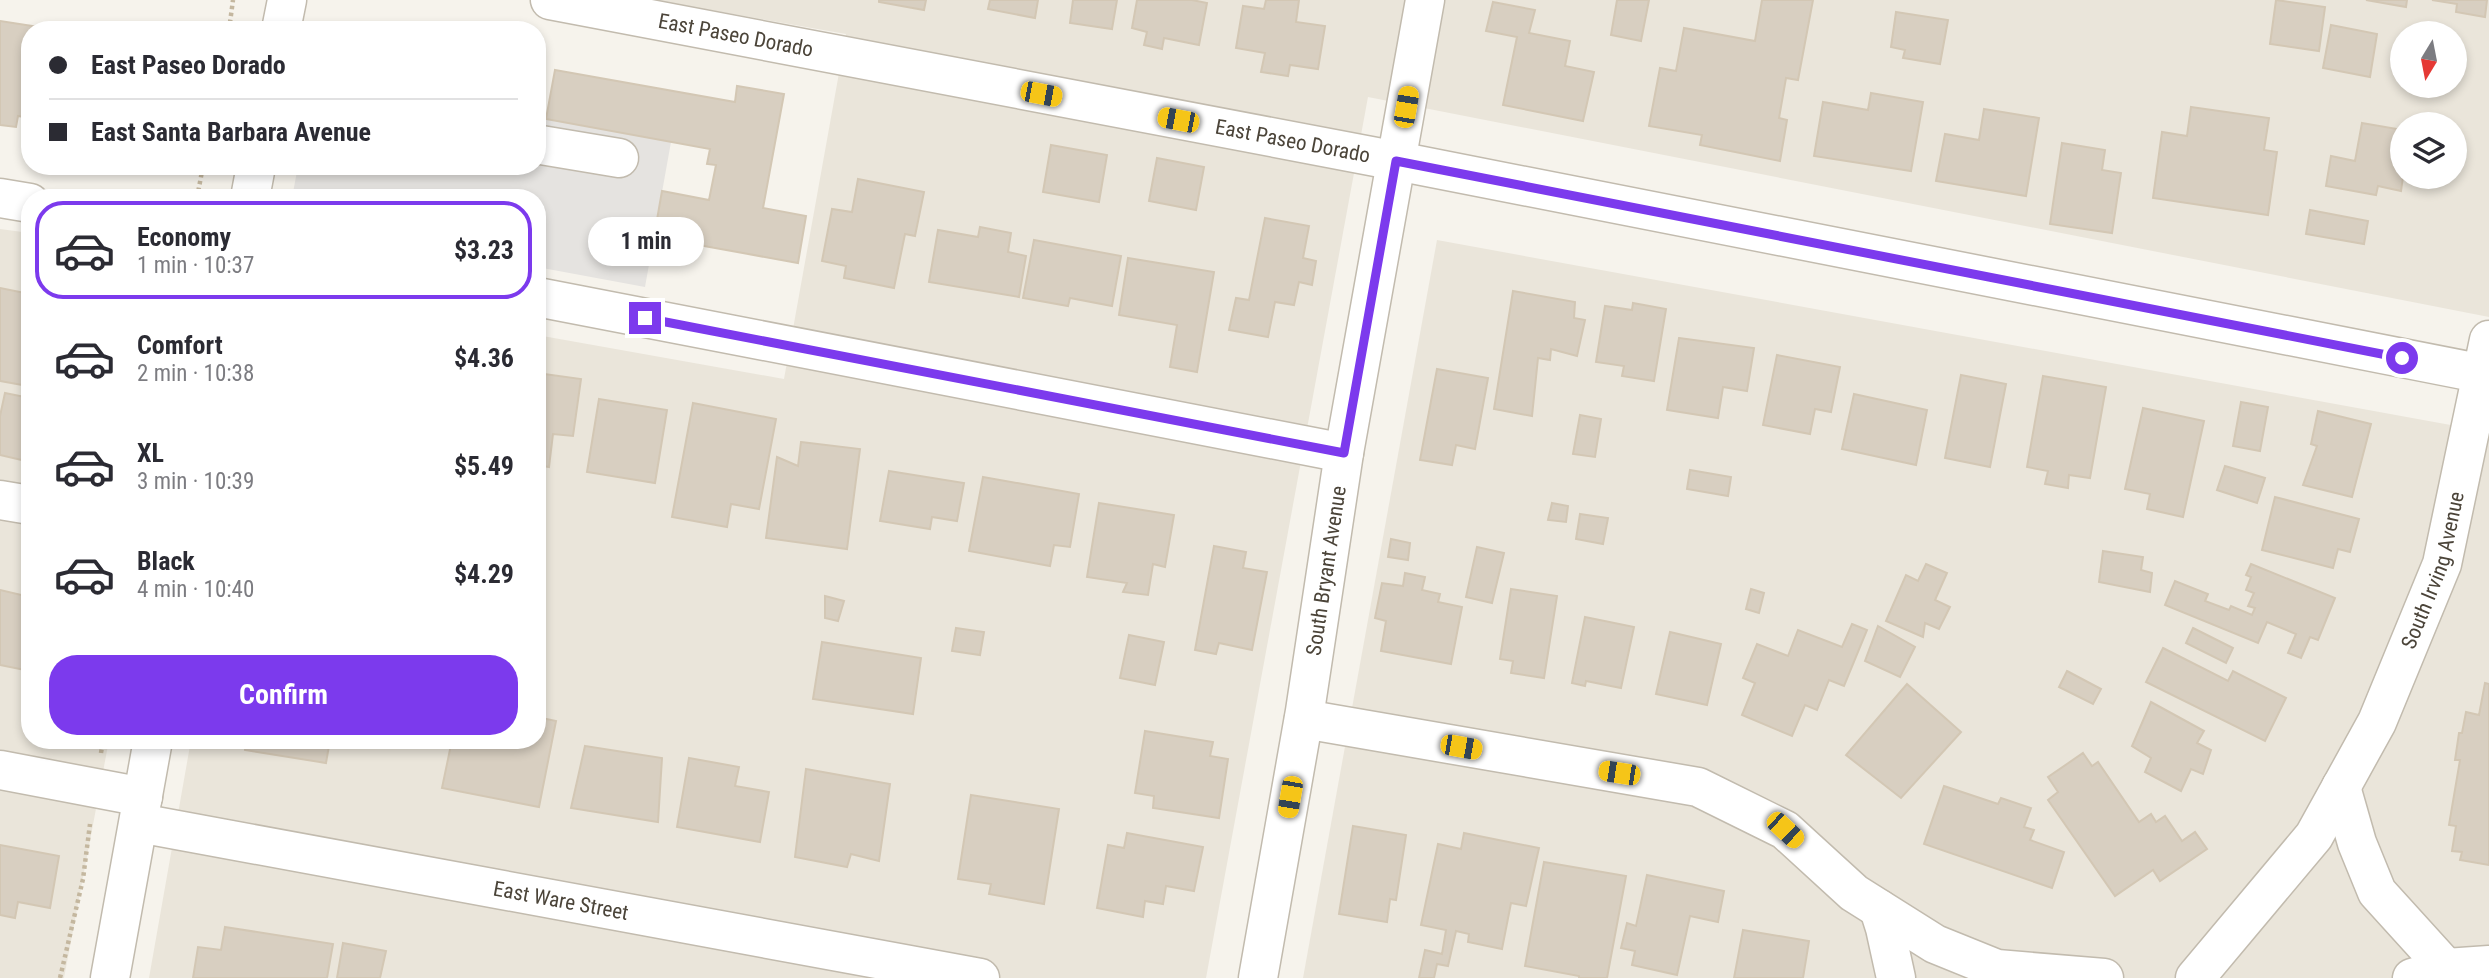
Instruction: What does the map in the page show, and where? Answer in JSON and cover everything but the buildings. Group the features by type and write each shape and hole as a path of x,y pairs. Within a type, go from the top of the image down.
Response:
{"street":[{"path":"283,21 287,0"},
{"name":"East Paseo Dorado","path":"550,0 1396,161 2487,363"},
{"name":"South Bryant Avenue","path":"1258,978 1304,719 1344,453 1426,0"},
{"path":"546,146 619,158"},
{"path":"0,198 21,202"},
{"path":"546,299 1344,453"},
{"name":"South Irving Avenue","path":"2195,978 2314,836 2377,722 2442,564 2487,363"},
{"path":"0,500 21,504"},
{"path":"1304,719 1698,787 1785,830 1854,893 1934,944 1997,969 2104,978"},
{"path":"110,978 151,749"},
{"name":"East Ware Street","path":"0,770 95,788 141,810 980,978"},
{"path":"2341,788 2357,843 2378,892 2429,973 2489,965"},
{"path":"1879,909 1895,978"}],"path":[{"path":"230,21 233,0"},
{"path":"60,978 83,879 102,749"}],"shaded area":[{"path":"654,0 2489,0 2489,317 1368,97 1206,978 149,978 189,749 546,749 546,337 784,379 846,34"},
{"path":"546,119 671,142 645,287 546,269 546,189 294,189 296,175 546,175"},
{"path":"0,229 21,232 21,749 107,749 64,978 0,978"},
{"path":"1437,240 2489,432 2489,978 1303,978"}],"route":[{"path":"645,318 1344,453 1396,161 2402,358"}]}
